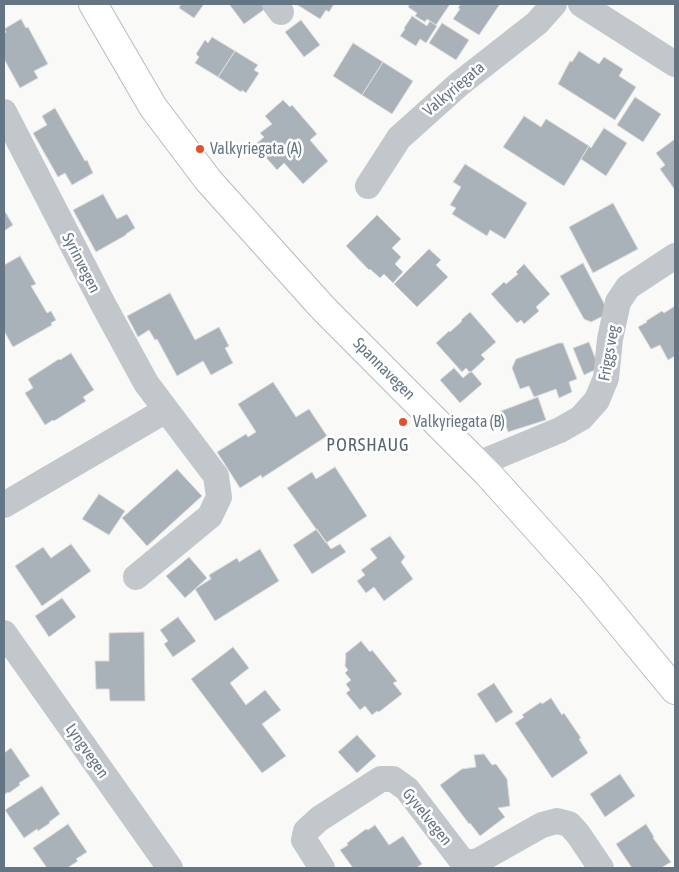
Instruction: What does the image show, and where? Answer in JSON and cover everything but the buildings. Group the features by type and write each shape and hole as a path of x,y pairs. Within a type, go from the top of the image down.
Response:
{"main road":[{"name":"Spannavegen","path":"93,4 153,107 208,180 322,307 478,464 590,587 675,690"},
{"name":"Spannavegen","path":"98,4 111,35"}],"street":[{"name":"Valkyriegata","path":"368,186 399,138 458,85 537,23 554,4"},
{"path":"580,4 675,64"},
{"name":"Syrinvegen","path":"4,112 107,312 146,383 216,476 219,496 210,516 136,577"},
{"name":"Friggs veg","path":"478,464 560,430 581,418 597,400 606,378 610,338 618,302 628,287 675,256"},
{"path":"4,505 166,410"},
{"name":"Lyngvegen","path":"4,633 170,868"},
{"name":"Gyvelvegen","path":"322,868 304,840 306,831 319,819 381,779 393,779 407,789 465,863 478,861 542,825 557,821 569,824 601,868"}],"place":[{"name":"Valkyriegata (A)","path":"200,149"},
{"name":"Valkyriegata (B)","path":"403,422"}],"district":[{"name":"PORSHAUG","path":"368,445"}]}
